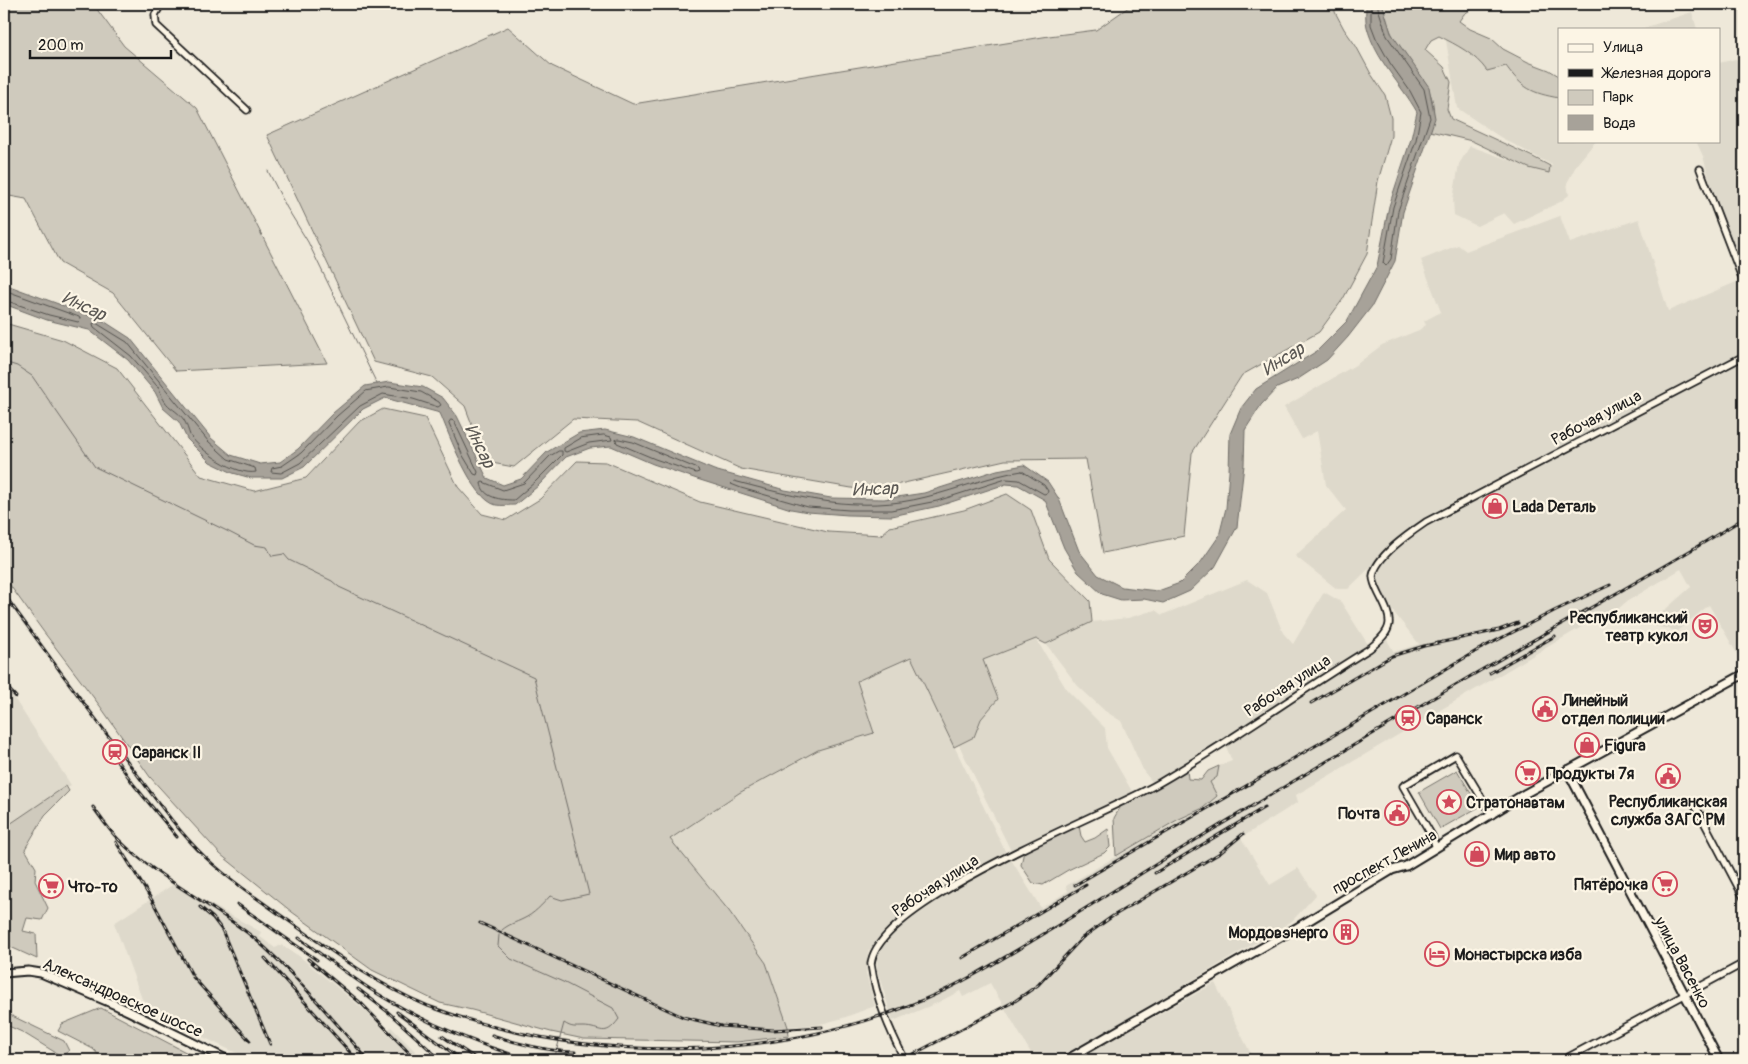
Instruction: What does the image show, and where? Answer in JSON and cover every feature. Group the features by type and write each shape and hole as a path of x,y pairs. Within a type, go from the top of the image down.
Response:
{"main road":[{"name":"проспект Ленина","path":"1066,1060 1266,946 1392,870 1406,866 1526,793 1744,674"},
{"name":"улица Васенко","path":"1568,770 1719,1060"},
{"name":"Александровское шоссе","path":"4,973 22,971 41,973 118,1006 228,1060"}],"street":[{"path":"172,4 160,6 155,15 156,25 247,110"},
{"path":"1700,169 1744,283"},
{"name":"Рабочая улица","path":"905,1060 881,1008 871,964 874,951 890,931 934,898 998,861 1161,782 1370,649 1384,636 1390,620 1387,609 1373,581 1377,565 1406,536 1426,522 1744,356"},
{"path":"1436,848 1432,836 1403,786 1456,754 1492,815"},
{"path":"1695,804 1744,898"},
{"path":"1563,1060 1744,963"}],"shaded area":[{"path":"1692,12 1697,28 1644,28"},
{"path":"1446,40 1558,92 1558,142 1595,142 1577,164 1567,183 1569,195 1560,202 1514,224 1504,213 1477,226 1454,215 1453,199 1459,164 1470,146 1545,173 1552,165 1500,137 1457,108"},
{"path":"1736,59 1744,72 1744,276 1696,142 1720,142 1720,63"},
{"path":"1560,216 1570,243 1639,219 1668,311 1741,280 1744,289 1744,352 1444,507 1413,526 1348,589 1337,589 1295,556 1346,510 1326,485 1317,431 1302,439 1284,407 1357,364 1382,345 1419,330 1426,325 1424,321 1441,312 1421,260 1458,245 1466,251"},
{"path":"1744,358 1744,666 1709,605 1677,631 1655,626 1652,621 1691,587 1681,569 1626,602 1600,623 1595,619 1296,795 1298,802 1241,838 1270,885 1298,868 1316,895 1292,921 1121,1023 1055,1060 1035,1060 990,983 963,997 960,991 937,1003 893,1021 877,970 877,954 881,946 899,928 957,887 1010,858 1041,908 1068,891 1066,886 1177,820 1203,808 1210,782 1217,777 1219,766 1232,761 1225,744 1387,640 1394,652 1419,644 1377,589 1378,568 1384,559 1398,547 1429,524"},
{"path":"1247,580 1267,593 1283,633 1293,644 1324,592 1341,602 1369,646 1153,783 1144,772 1121,721 1105,711 1078,686 1046,644 1092,622 1128,618 1155,610 1162,615"},
{"path":"1036,639 1067,690 1105,728 1107,748 1133,793 1011,851 959,745 974,737 981,719 998,699 983,660"},
{"path":"911,657 1006,853 936,893 882,934 868,952 866,973 875,1006 817,1025 788,1027 766,963 729,911 670,839 739,793 818,749 874,733 857,681"},
{"path":"4,683 71,785 4,829"},
{"path":"174,884 261,932 259,936 275,948 281,945 299,956 367,1012 386,1032 391,1027 424,1060 251,1060 182,1027 142,999 114,923"},
{"path":"1215,983 1254,1060 1076,1060 1136,1027"}],"green space":[{"path":"4,4 93,4 124,46 197,108 327,363 176,371 113,293 60,263 26,199 4,195"},
{"path":"1133,4 1335,4 1335,12 1344,29 1385,95 1391,118 1391,136 1378,181 1367,254 1343,299 1319,332 1242,375 1192,453 1184,536 1103,553 1086,459 1005,460 869,491 741,469 637,422 573,419 514,467 486,462 465,406 432,377 374,362 267,135 508,27 552,66 633,104 1096,30"},
{"path":"1383,4 1480,4 1464,14 1459,21 1470,29 1491,38 1503,49 1558,75 1558,98 1529,89 1506,66 1487,71 1471,55 1439,36 1431,40 1425,50 1444,67 1451,82 1447,109 1451,119 1550,166 1549,173 1529,168 1472,141 1430,131 1434,116 1433,102 1429,90 1391,32"},
{"path":"4,321 8,324 63,340 117,368 201,476 254,491 306,478 359,422 383,409 425,418 458,487 482,514 506,520 540,499 577,461 606,462 700,502 828,532 881,535 890,527 964,510 1007,494 1031,510 1049,559 1090,601 1092,622 1046,644 1036,639 983,660 998,699 981,719 974,737 954,747 911,657 857,681 874,733 818,750 739,793 670,839 729,911 766,963 788,1027 789,1036 737,1042 584,1039 440,1003 372,970 292,912 220,854 150,777 4,577"},
{"path":"1219,766 1217,777 1210,782 1217,796 1203,808 1177,820 1116,856 1114,818 1121,806 1187,770 1188,779 1201,780 1208,771"},
{"path":"1457,770 1479,807 1440,829 1419,792"},
{"path":"66,786 69,791 45,815 25,849 36,868 35,881 48,908 42,920 27,918 23,931 36,934 37,959 4,944 4,828"},
{"path":"1079,826 1081,836 1085,842 1108,829 1110,847 1104,853 1068,870 1043,885 1033,883 1021,865 1024,851"},
{"path":"101,1008 201,1060 103,1060 93,1049 58,1031 62,1024"},
{"path":"4,1012 64,1041 69,1051 61,1056 22,1032 4,1024"}],"water":[{"path":"1366,4 1383,4 1391,33 1429,87 1435,118 1403,212 1395,261 1372,306 1327,360 1298,379 1277,388 1261,405 1245,430 1244,465 1237,527 1215,567 1190,591 1163,603 1144,599 1121,600 1102,594 1078,572 1064,548 1045,500 1018,485 1006,484 939,506 892,516 808,512 791,509 697,479 653,464 611,446 590,448 566,457 538,486 515,505 496,505 487,500 478,491 470,479 455,450 440,413 385,398 363,409 304,467 282,478 251,478 233,473 210,462 187,439 179,422 163,408 155,392 128,360 89,330 47,320 4,304 4,284 102,320 130,338 211,438 231,455 260,464 280,462 298,449 333,413 365,386 389,382 423,387 443,398 457,416 487,478 503,485 521,479 547,452 579,433 605,430 634,437 714,470 785,490 831,498 884,499 924,493 997,470 1024,465 1048,482 1059,499 1079,551 1098,575 1122,587 1158,591 1180,583 1201,562 1219,536 1226,508 1230,434 1241,408 1256,389 1317,351 1347,321 1377,266 1389,206 1411,139 1417,112 1376,50 1366,24"}],"waterway":[{"path":"268,171 287,208 308,242 377,384"},
{"path":"4,362 17,366 32,376 95,467 254,545 267,547 272,556 284,554 289,560 332,581 339,587 534,677 589,894 562,900 550,896 531,915 502,930"},
{"path":"499,935 498,946 511,959 563,982 613,1008 619,1019 610,1029 606,1030 573,1027 564,1023 554,1060"}],"railway":[{"path":"4,594 171,820 193,845 216,867 238,884 344,959 376,980 410,998 428,1006 487,1025 549,1039 612,1046 676,1049 740,1045 802,1036 864,1021 923,1000 951,987 1019,949 1400,717 1744,518"},
{"path":"1075,885 1478,650 1610,585"},
{"path":"1311,703 1392,656 1424,646 1499,630 1518,623"},
{"path":"1490,673 1555,636"},
{"path":"4,684 16,697"},
{"path":"108,748 134,785 177,837"},
{"path":"93,807 115,836 134,854 150,867 237,925 269,951 313,997 368,1060"},
{"path":"1155,873 1265,807"},
{"path":"902,1060 1015,1001 1038,985 1082,938 1113,916 1220,853 1243,834"},
{"path":"116,842 153,902 193,977 250,1041"},
{"path":"962,958 1086,885"},
{"path":"237,904 317,960"},
{"path":"200,907 213,918 222,930 270,1044"},
{"path":"480,923 683,1017 721,1026 773,1030 822,1027"},
{"path":"299,938 370,989 408,1011 468,1039 530,1060"},
{"path":"265,958 357,1060"},
{"path":"308,959 362,1004 416,1060"},
{"path":"358,989 388,1012 441,1060"},
{"path":"397,1012 462,1060"},
{"path":"492,1035 533,1046 575,1052"},
{"path":"442,1036 475,1058"}],"place":[{"name":"Lada Dеталь","path":"1495,506"},
{"name":"Республиканский театр кукол","path":"1705,626"},
{"name":"Линейный отдел полиции","path":"1545,709"},
{"name":"Саранск","path":"1408,718"},
{"name":"Figura","path":"1587,745"},
{"name":"Саранск II","path":"115,752"},
{"name":"Продукты 7я","path":"1528,773"},
{"name":"Республиканская служба ЗАГС РМ","path":"1668,776"},
{"name":"Стратонавтам","path":"1449,802"},
{"name":"Почта","path":"1397,813"},
{"name":"Мир авто","path":"1477,854"},
{"name":"Пятёрочка","path":"1665,884"},
{"name":"Что-то","path":"51,886"},
{"name":"Мордовэнерго","path":"1346,932"},
{"name":"Монастырска изба","path":"1437,954"}],"water label":[{"name":"Инсар","path":"84,306"},
{"name":"Инсар","path":"1283,359"},
{"name":"Инсар","path":"480,446"},
{"name":"Инсар","path":"875,489"}]}
